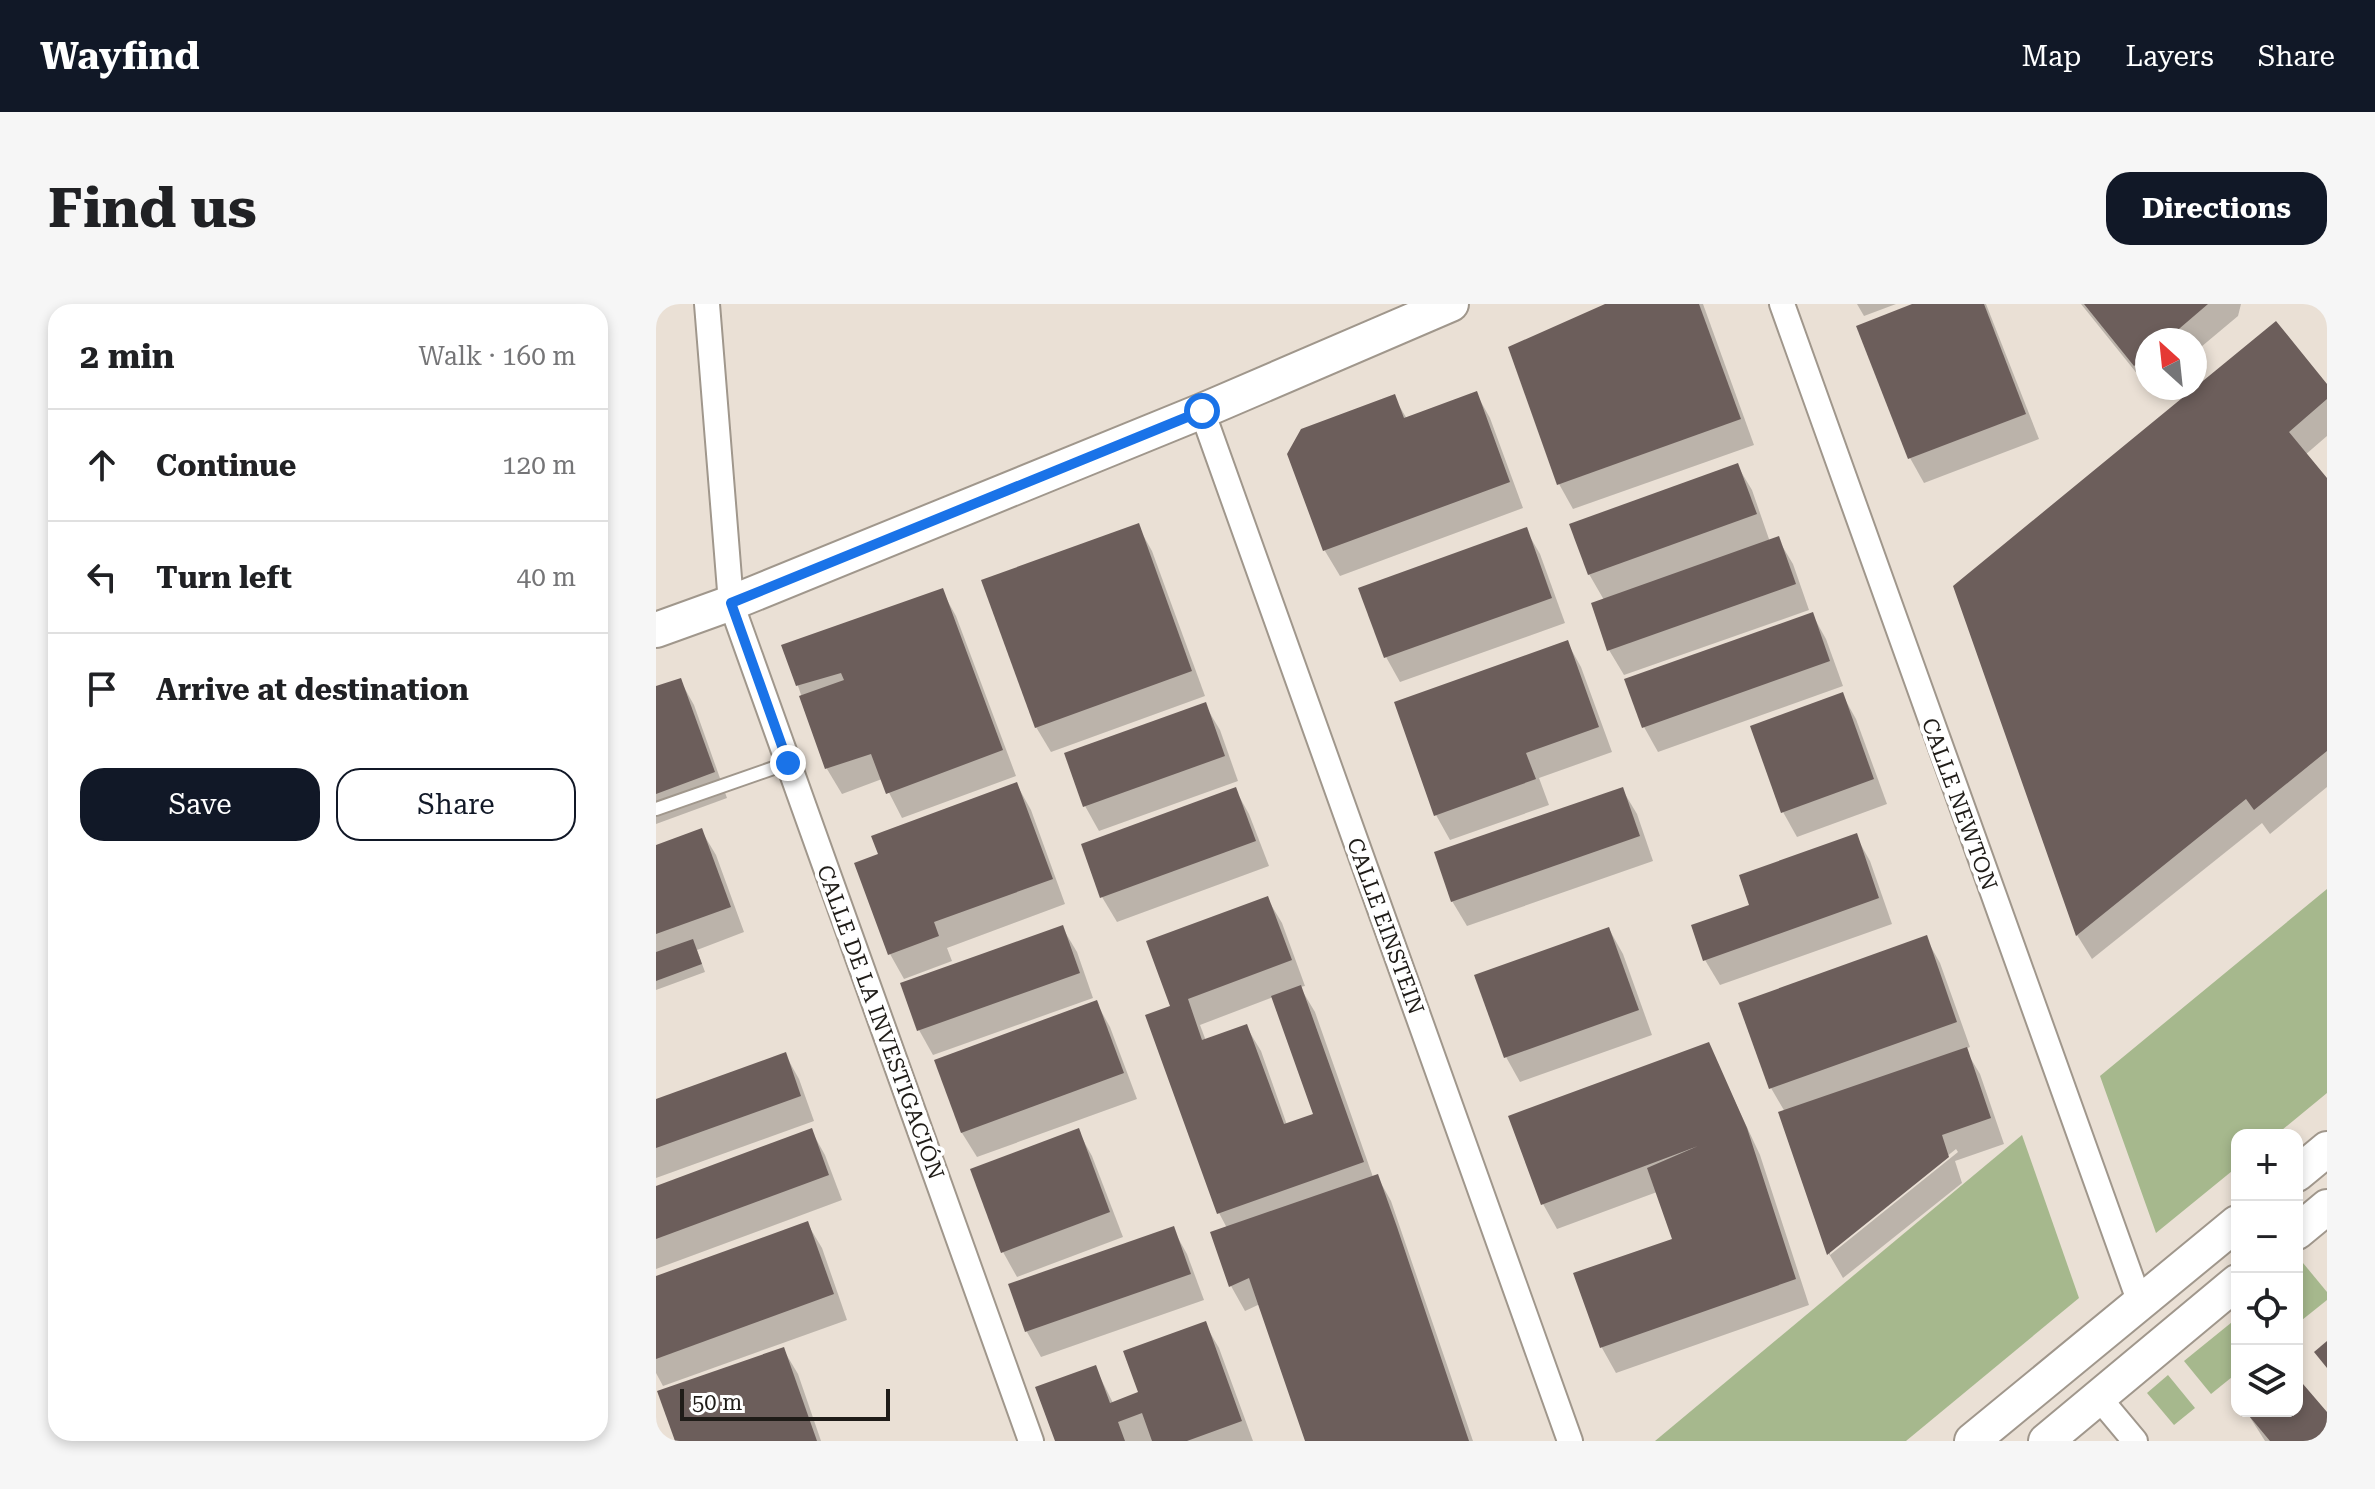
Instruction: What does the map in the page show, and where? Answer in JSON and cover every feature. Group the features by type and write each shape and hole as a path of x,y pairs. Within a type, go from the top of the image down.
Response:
{"street":[{"name":"CALLE DE LA INVESTIGACIÓN","path":"707,304 731,603 1031,1441"},
{"path":"656,630 731,603 1202,411 1451,304"},
{"name":"CALLE NEWTON","path":"1782,304 2140,1303"},
{"name":"CALLE EINSTEIN","path":"1202,411 1570,1441"},
{"path":"2303,1169 2327,1149"},
{"path":"2303,1227 2327,1207"},
{"path":"1972,1441 2231,1228"},
{"path":"2046,1441 2231,1287"},
{"path":"2099,1398 2135,1441"}],"lane":[{"path":"656,809 788,763"}],"green space":[{"path":"2327,889 2327,1093 2283,1129 2231,1129 2231,1172 2156,1233 2100,1076"},
{"path":"2022,1135 2079,1298 1906,1441 1655,1441"},
{"path":"2303,1263 2327,1292 2327,1300 2303,1319"},
{"path":"2231,1323 2231,1378 2211,1394 2184,1361"},
{"path":"2168,1375 2195,1408 2174,1425 2147,1393"}],"building":[{"path":"1605,304 1699,304 1741,419 1557,485 1508,347"},
{"path":"1912,304 1984,304 2026,414 1908,459 1856,326"},
{"path":"2084,304 2208,304 2180,328 2135,328 2134,366"},
{"path":"2276,321 2327,384 2327,399 2289,432 2327,478 2327,751 2254,810 2246,799 2076,936 1953,586 2180,400 2207,400 2207,378"},
{"path":"1477,391 1510,482 1323,551 1287,454 1301,429 1395,394 1404,418"},
{"path":"1738,463 1757,514 1588,575 1569,524"},
{"path":"1139,523 1192,671 1035,728 981,580"},
{"path":"1527,527 1552,598 1384,658 1358,588"},
{"path":"1779,536 1796,584 1607,651 1591,603"},
{"path":"943,588 1003,750 886,794 871,754 825,769 799,696 844,680 841,673 796,686 781,645"},
{"path":"1813,612 1830,661 1642,728 1624,679"},
{"path":"1568,640 1599,727 1526,753 1536,779 1434,816 1394,702"},
{"path":"681,678 715,772 656,794 656,686"},
{"path":"1843,692 1874,779 1781,813 1750,726"},
{"path":"1206,702 1225,756 1083,807 1064,753"},
{"path":"1017,782 1053,879 934,922 939,936 888,955 854,863 878,854 871,836"},
{"path":"1236,787 1256,841 1100,898 1081,844"},
{"path":"1623,787 1640,836 1451,902 1434,852"},
{"path":"702,828 731,907 656,934 656,845"},
{"path":"1857,833 1879,898 1703,961 1691,925 1749,905 1739,875"},
{"path":"1268,896 1292,960 1188,999 1202,1040 1247,1024 1284,1124 1313,1114 1271,996 1301,985 1364,1162 1217,1214 1145,1015 1170,1006 1146,941"},
{"path":"1063,925 1080,973 917,1031 900,983"},
{"path":"1609,927 1639,1010 1504,1058 1474,975"},
{"path":"1927,935 1957,1022 1769,1089 1738,1003"},
{"path":"693,939 702,964 656,981 656,952"},
{"path":"1097,1000 1124,1073 961,1133 934,1060"},
{"path":"1709,1042 1747,1128 1796,1279 1600,1348 1573,1273 1672,1239 1647,1168 1698,1146 1541,1205 1508,1116"},
{"path":"1967,1047 1991,1118 1942,1135 1949,1157 1827,1255 1778,1112"},
{"path":"786,1052 801,1096 656,1148 656,1099"},
{"path":"812,1128 829,1175 656,1239 656,1186"},
{"path":"1079,1128 1110,1212 1001,1253 970,1169"},
{"path":"1378,1174 1469,1441 1305,1441 1249,1278 1229,1287 1210,1232"},
{"path":"808,1221 834,1294 656,1359 656,1276"},
{"path":"1174,1226 1191,1274 1025,1332 1008,1284"},
{"path":"1206,1321 1242,1421 1187,1441 1152,1441 1142,1413 1118,1422 1125,1441 1055,1441 1035,1387 1096,1365 1110,1403 1138,1392 1123,1351"},
{"path":"2327,1341 2327,1368 2314,1352"},
{"path":"784,1347 817,1441 675,1441 657,1391"},
{"path":"2303,1384 2327,1412 2327,1441 2270,1441 2250,1417 2303,1417"}],"route":[{"path":"788,763 731,603 1202,411"}]}
